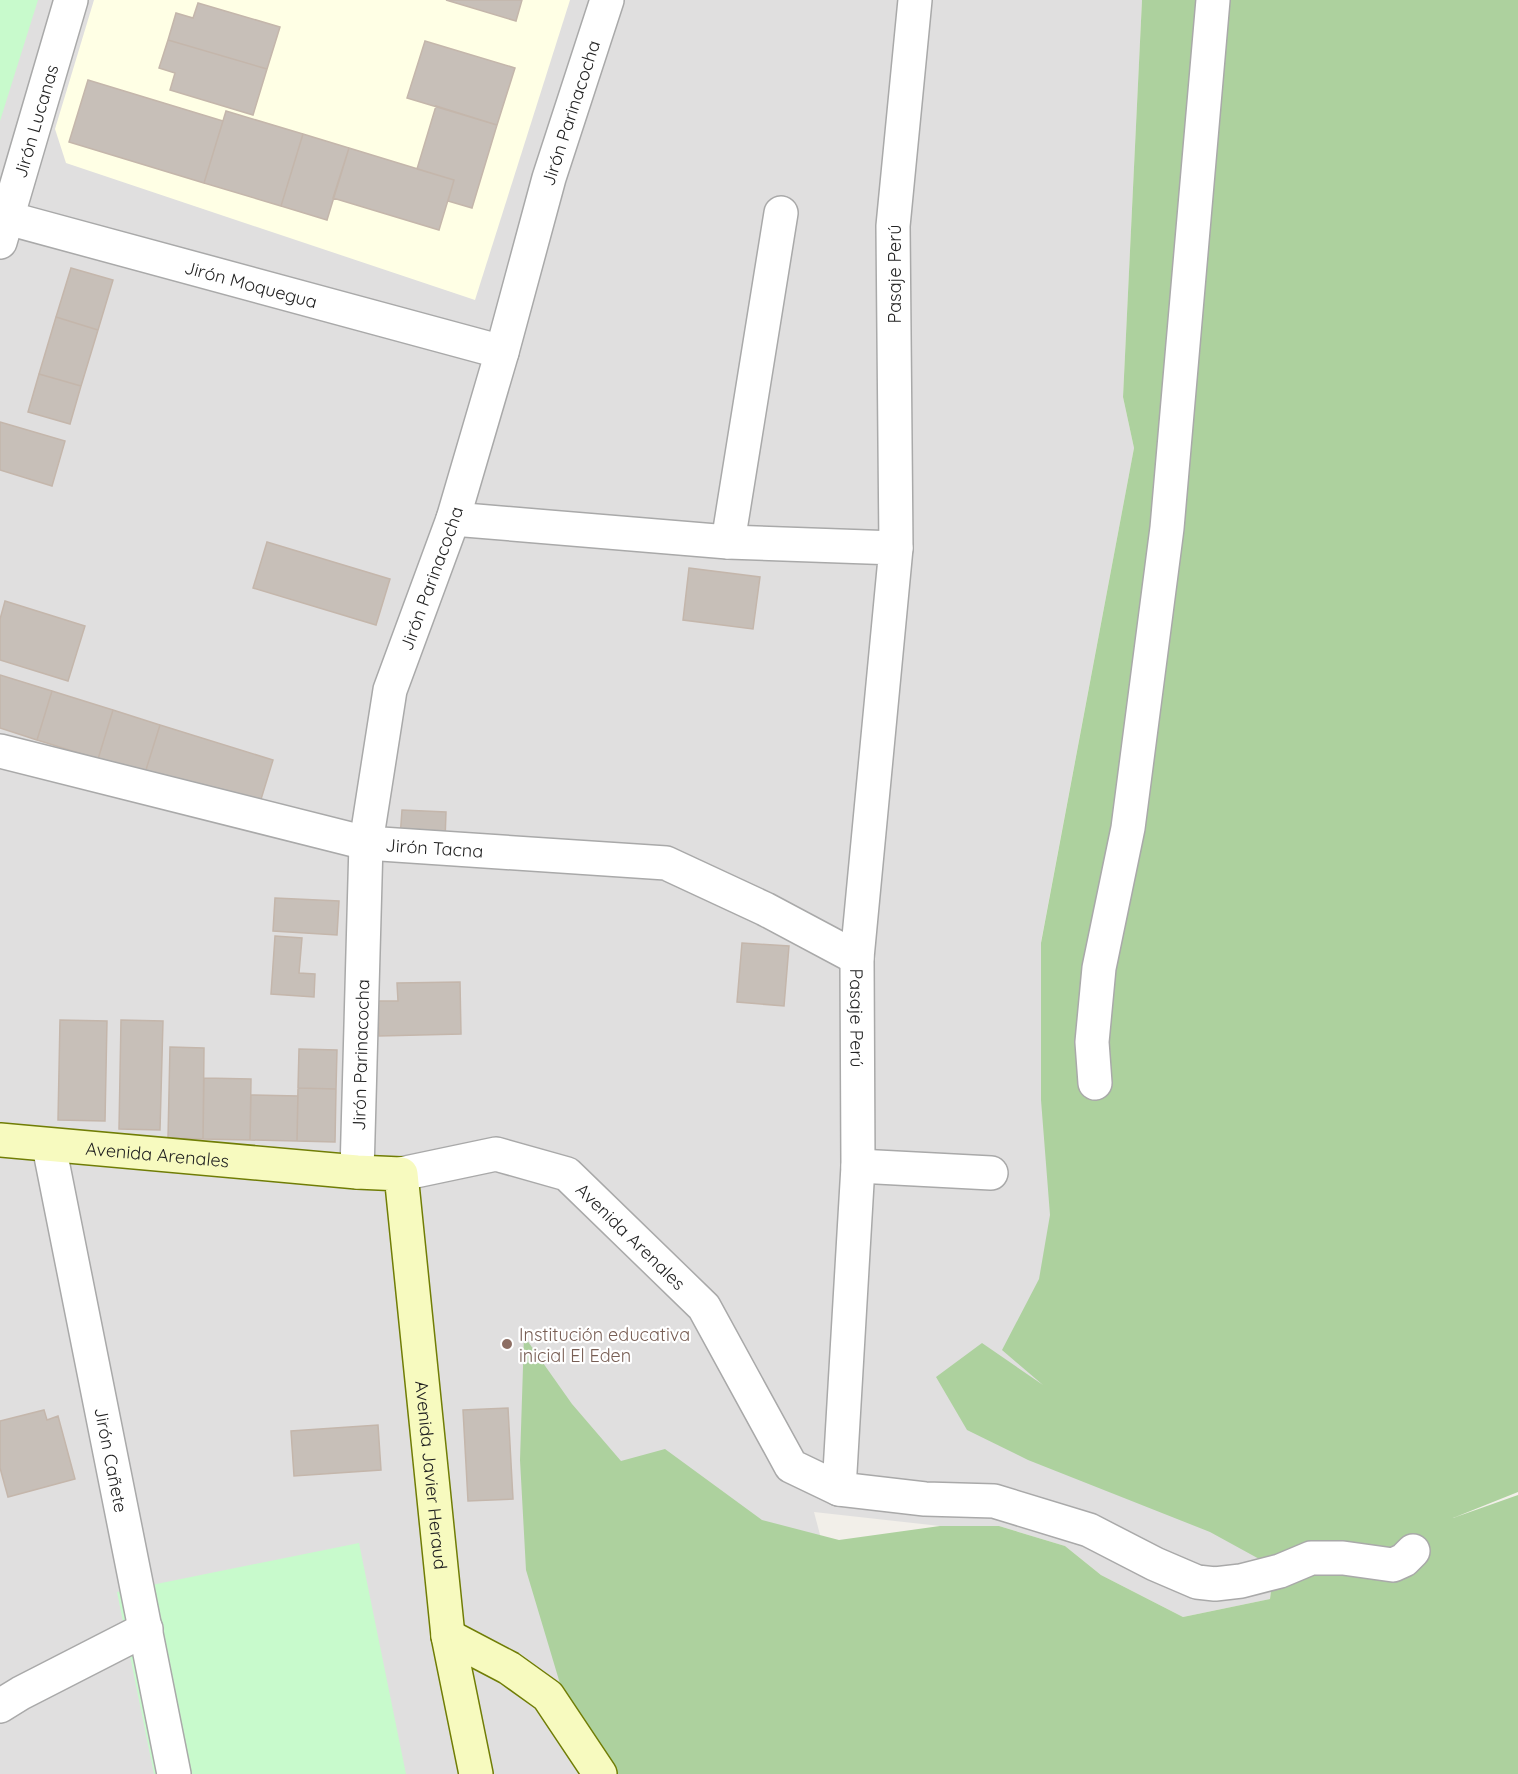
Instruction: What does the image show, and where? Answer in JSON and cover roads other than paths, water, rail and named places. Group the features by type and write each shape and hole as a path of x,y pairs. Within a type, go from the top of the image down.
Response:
{"main road":[{"name":"Avenida Arenales","path":"0,1140 49,1146 401,1174"},
{"name":"Avenida Javier Heraud","path":"401,1174 448,1636 476,1774"},
{"path":"448,1636 509,1668 548,1696 600,1774"}],"street":[{"name":"Jirón Lucanas","path":"2,225 71,0"},
{"name":"Jirón Parinacocha","path":"357,1172 366,843 390,690 453,519 502,352 549,178 607,0"},
{"name":"Pasaje Perú","path":"839,1489 858,1166 857,958 896,548 893,226 915,0"},
{"path":"1095,1083 1092,1042 1099,968 1128,828 1167,528 1213,0"},
{"path":"728,542 781,213"},
{"name":"Jirón Moquegua","path":"2,225 502,352"},
{"path":"453,519 728,542 896,548"},
{"name":"Jirón Tacna","path":"0,751 366,843 666,863 765,909 857,958"},
{"name":"Jirón Cañete","path":"49,1146 174,1774"},
{"name":"Avenida Arenales","path":"401,1174 496,1155 567,1174 704,1307 791,1466 839,1489 925,1499 994,1501 1089,1530 1155,1564 1197,1582 1215,1584 1240,1581 1280,1571 1311,1558 1343,1558 1394,1565 1404,1560 1413,1551"},
{"path":"858,1166 991,1173"},
{"path":"0,1706 146,1629"}],"place":[{"name":"Institución educativa inicial El Eden","path":"507,1344"}]}
